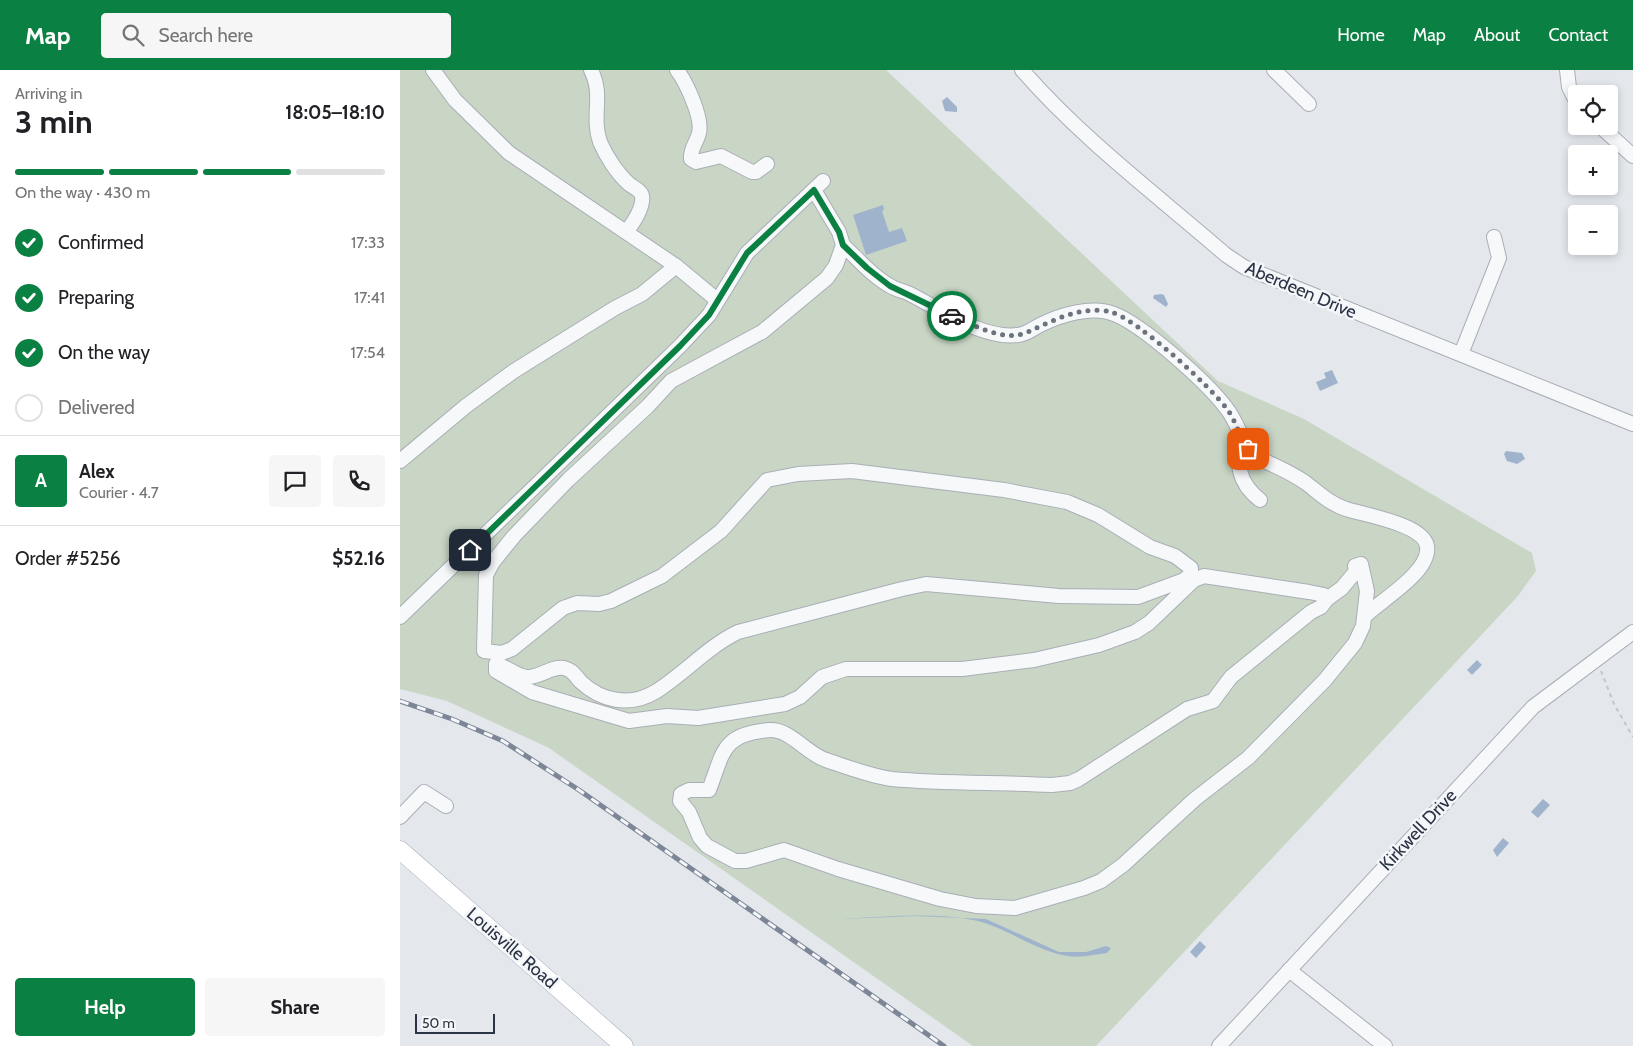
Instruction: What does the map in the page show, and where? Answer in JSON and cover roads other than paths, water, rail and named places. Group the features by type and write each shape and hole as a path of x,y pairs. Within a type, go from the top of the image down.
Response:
{"main road":[{"name":"Louisville Road","path":"400,850 624,1046"}],"street":[{"path":"433,70 455,100 509,152 596,213 627,231 676,266 717,300"},
{"path":"591,70 598,83 595,119 600,141 614,166 628,183 641,193 643,198 636,216 627,231"},
{"path":"677,70 698,111 700,130 692,148 692,159 696,162 721,156 752,172 767,164"},
{"name":"Aberdeen Drive","path":"1022,70 1044,96 1226,255 1244,267 1633,424"},
{"path":"1274,70 1309,104"},
{"path":"1567,70 1569,85"},
{"path":"1610,135 1633,156"},
{"path":"400,617 680,346 709,315 747,253 818,186 843,245 867,268 890,286 981,329 1002,335 1027,333 1040,325 1084,311 1111,312 1127,319 1218,398 1234,419 1240,436 1248,449 1259,458 1296,477 1321,496 1343,508 1401,525 1418,533 1427,544 1427,552 1420,567 1411,578 1365,616"},
{"path":"1461,354 1499,258 1494,238"},
{"path":"484,650 502,653 512,649 563,608 577,603 600,604 611,601 662,576 721,531 767,480 798,474 852,471 1004,490 1067,502 1098,515 1150,547 1175,556 1191,568 1192,577 1149,624 1135,632 1099,645 1066,654 1000,665 962,668 846,669 822,677 800,697 786,704 698,718 667,716 629,721 532,692 491,669 486,660 484,650 486,575 493,562 514,536 568,480 648,406 671,381 762,332 812,292 836,265 843,245"},
{"path":"400,461 466,406 514,371 615,308 642,294 676,266"},
{"path":"1240,436 1238,464 1244,484 1247,490 1260,500"},
{"path":"1361,564 1367,591 1365,616 1360,634 1325,680 1248,758 1195,799 1146,845 1101,881 1046,900 1015,908 958,904 838,869 784,850 746,861 735,862 707,846 700,838 689,812 680,801 681,794 689,790 709,790 723,750 729,744 745,736 769,730 777,730 790,736 812,755 891,778 1052,785 1070,783 1095,770 1187,709 1213,702 1231,676 1304,617 1321,606 1327,599 1351,578 1356,571 1355,566 1361,564"},
{"path":"496,671 496,664 505,666 520,676 530,677 557,668 565,668 573,672 589,689 604,697 631,700 654,693 724,639 738,632 902,588 926,584 1059,596 1138,597 1192,577 1204,576 1310,592 1324,595 1327,599"},
{"name":"Kirkwell Drive","path":"1219,1046 1513,726 1533,707 1633,632"},
{"path":"400,817 424,792 446,806"},
{"path":"1289,970 1385,1046"}],"water":[{"path":"947,97 957,107 957,112 945,111 942,101"},
{"path":"883,205 884,210 882,211 889,232 902,228 907,241 866,255 853,215"},
{"path":"1154,295 1164,295 1168,304 1166,307 1153,298"},
{"path":"1332,370 1338,383 1320,391 1316,382 1326,378 1324,373"},
{"path":"1506,451 1522,453 1525,459 1517,464 1507,461 1504,454"},
{"path":"1477,660 1482,665 1472,675 1467,670"},
{"path":"1543,799 1550,805 1538,818 1531,812"},
{"path":"1503,838 1509,843 1497,857 1493,850"},
{"path":"915,916 941,916 959,918"},
{"path":"959,918 986,919 1059,952 1086,952 1106,946 1111,948 1107,953 1073,957 1050,952 984,923"},
{"path":"1200,941 1206,947 1196,958 1190,952"}],"railway":[{"path":"400,701 452,719 503,741 579,790 944,1046"}]}
